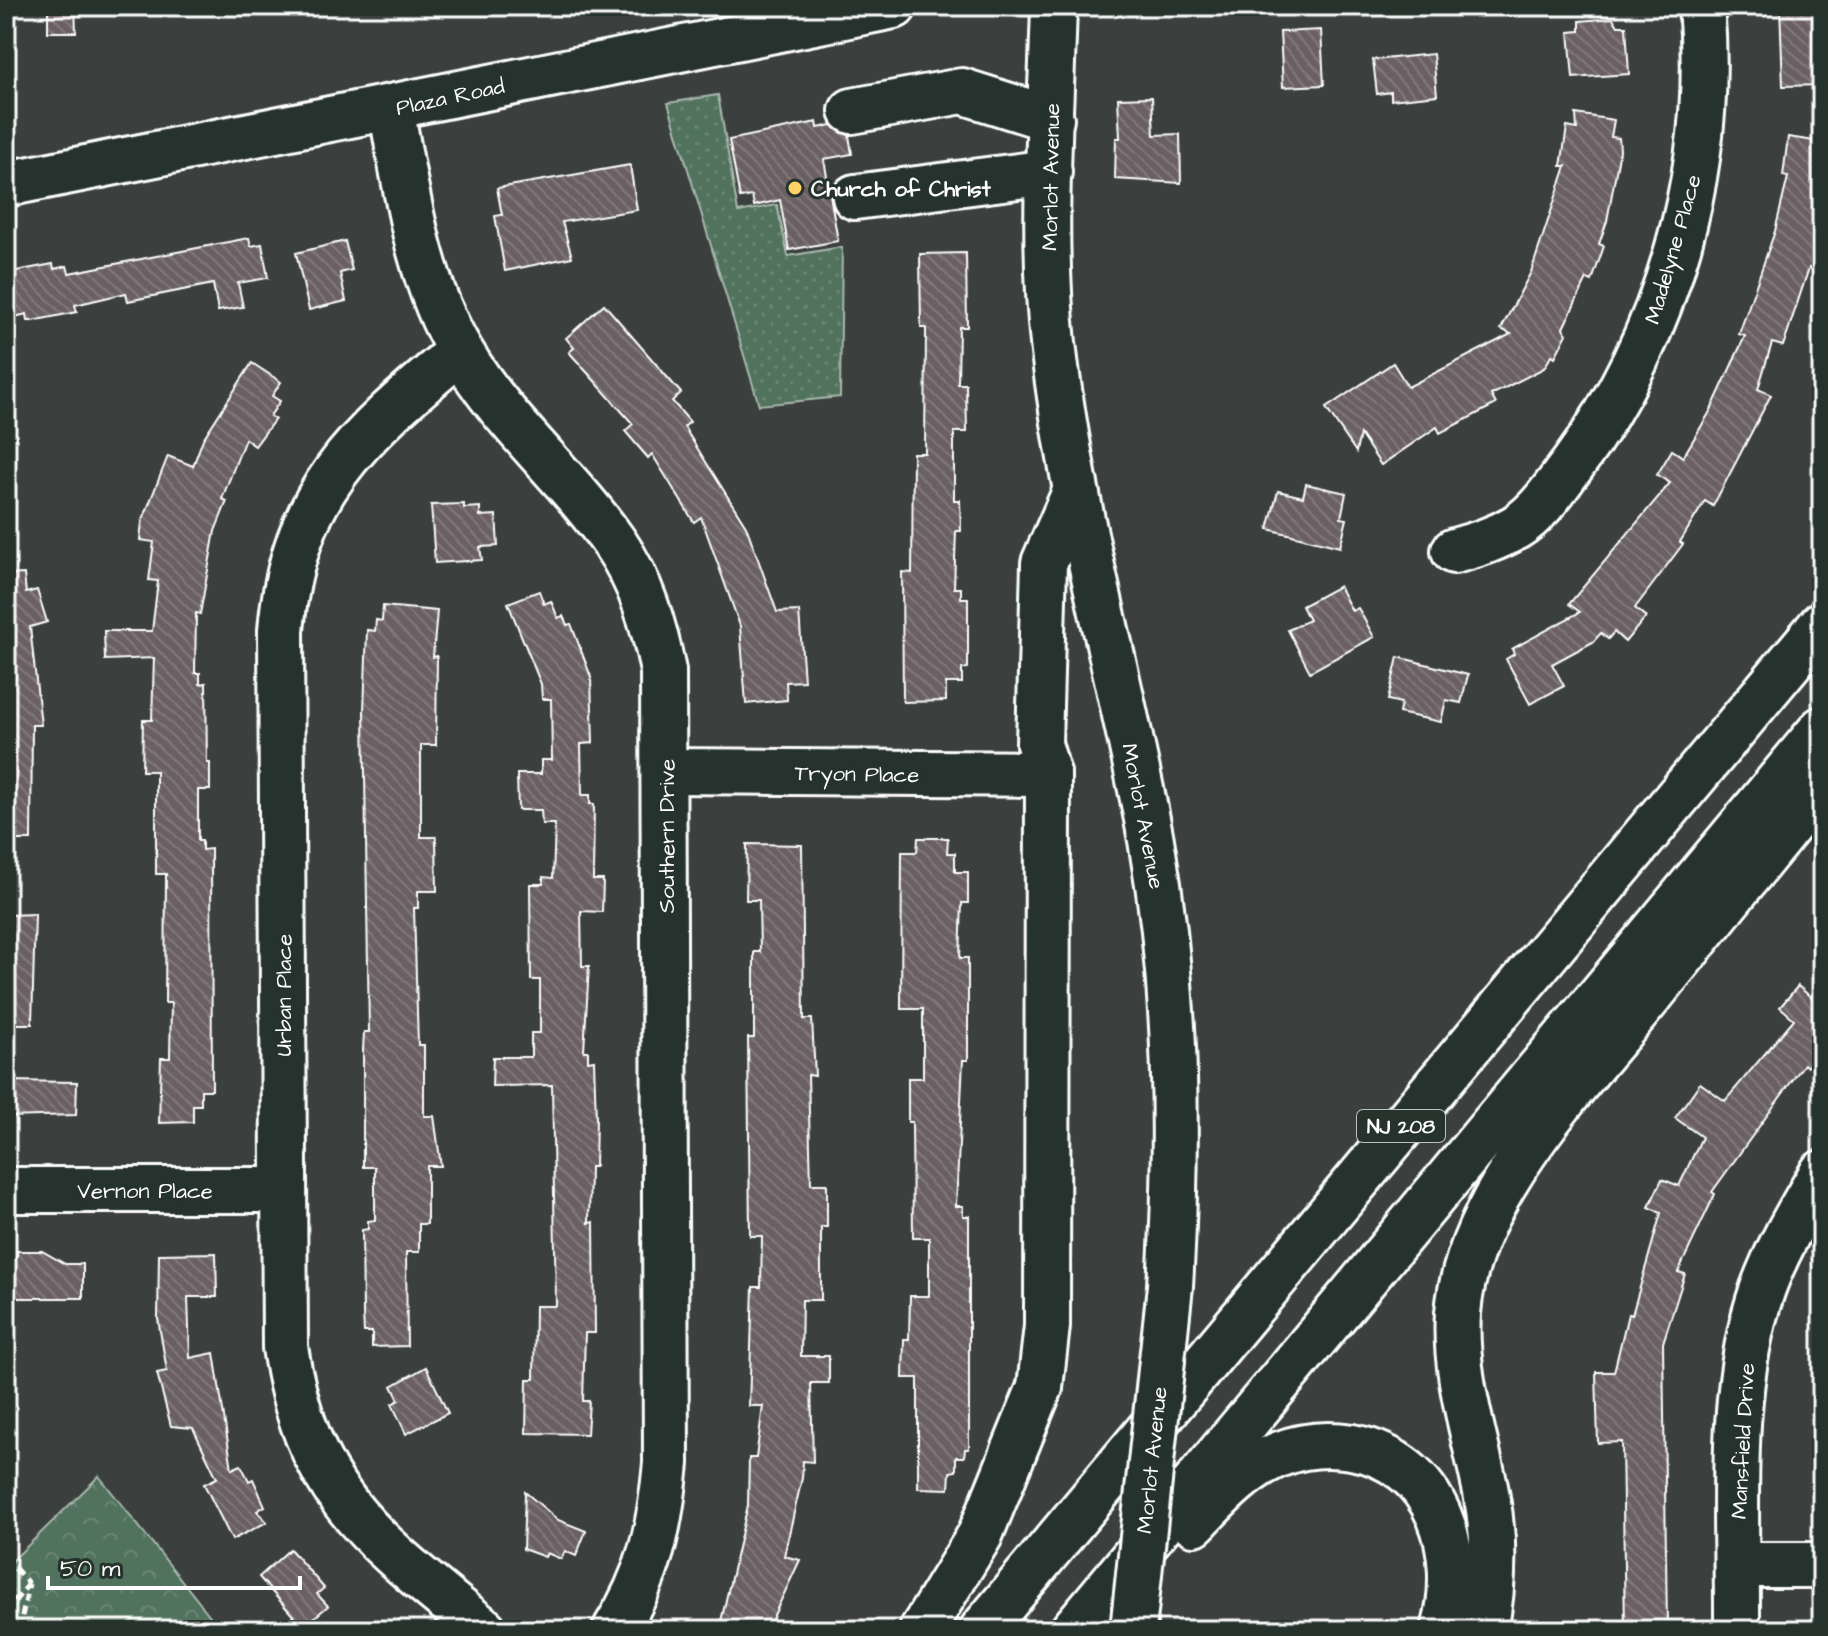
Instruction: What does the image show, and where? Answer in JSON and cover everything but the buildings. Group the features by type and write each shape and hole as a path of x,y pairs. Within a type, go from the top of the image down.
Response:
{"main road":[{"name":"Plaza Road","path":"6,184 894,6"},
{"name":"Morlot Avenue","path":"1054,6 1049,172 1053,339 1075,492 1133,753 1165,932 1177,1115 1170,1286 1133,1630"},
{"name":"Madelyne Place","path":"1454,551 1489,542 1518,525 1545,501 1600,424 1643,343 1681,235 1696,163 1703,96 1701,6"},
{"path":"852,111 962,91 1051,119"},
{"name":"Southern Drive","path":"391,108 419,254 436,302 460,351 496,402 614,542 638,583 654,626 663,671 667,771 666,1463 661,1513 650,1562 615,1630"},
{"path":"855,197 1049,172"},
{"name":"Urban Place","path":"460,351 396,405 340,464 315,500 297,542 285,586 281,630 285,1347 291,1385 318,1459 339,1496 367,1532 484,1630"},
{"path":"922,1630 980,1535 1040,1387 1047,1326 1048,774 1039,744 1044,563 1075,492"},
{"name":"NJ 208","path":"982,1630 1822,624"},
{"name":"NJ 208","path":"1073,1630 1822,729"},
{"name":"Tryon Place","path":"667,771 1048,774"},
{"path":"1485,1630 1492,1581 1492,1539 1487,1495 1458,1354 1458,1311 1468,1265 1484,1224 1535,1140 1822,785"},
{"name":"Mansfield Drive","path":"1737,1630 1740,1404 1746,1350 1763,1290 1787,1232 1822,1173"},
{"name":"Vernon Place","path":"6,1190 284,1190"},
{"path":"1088,1630 1227,1489 1252,1469 1306,1446 1337,1444 1388,1459 1410,1473 1429,1493 1451,1550 1452,1581 1444,1630"},
{"path":"1738,1565 1822,1565"}],"path":[{"path":"6,1558 29,1584"},
{"path":"6,1612 29,1584"},
{"path":"19,1630 29,1584"}],"green space":[{"path":"718,95 738,212 777,205 788,256 842,247 840,397 759,405 668,103"},
{"path":"99,1476 221,1630 6,1630 6,1567"}],"place":[{"name":"Church of Christ","path":"795,188"}]}
